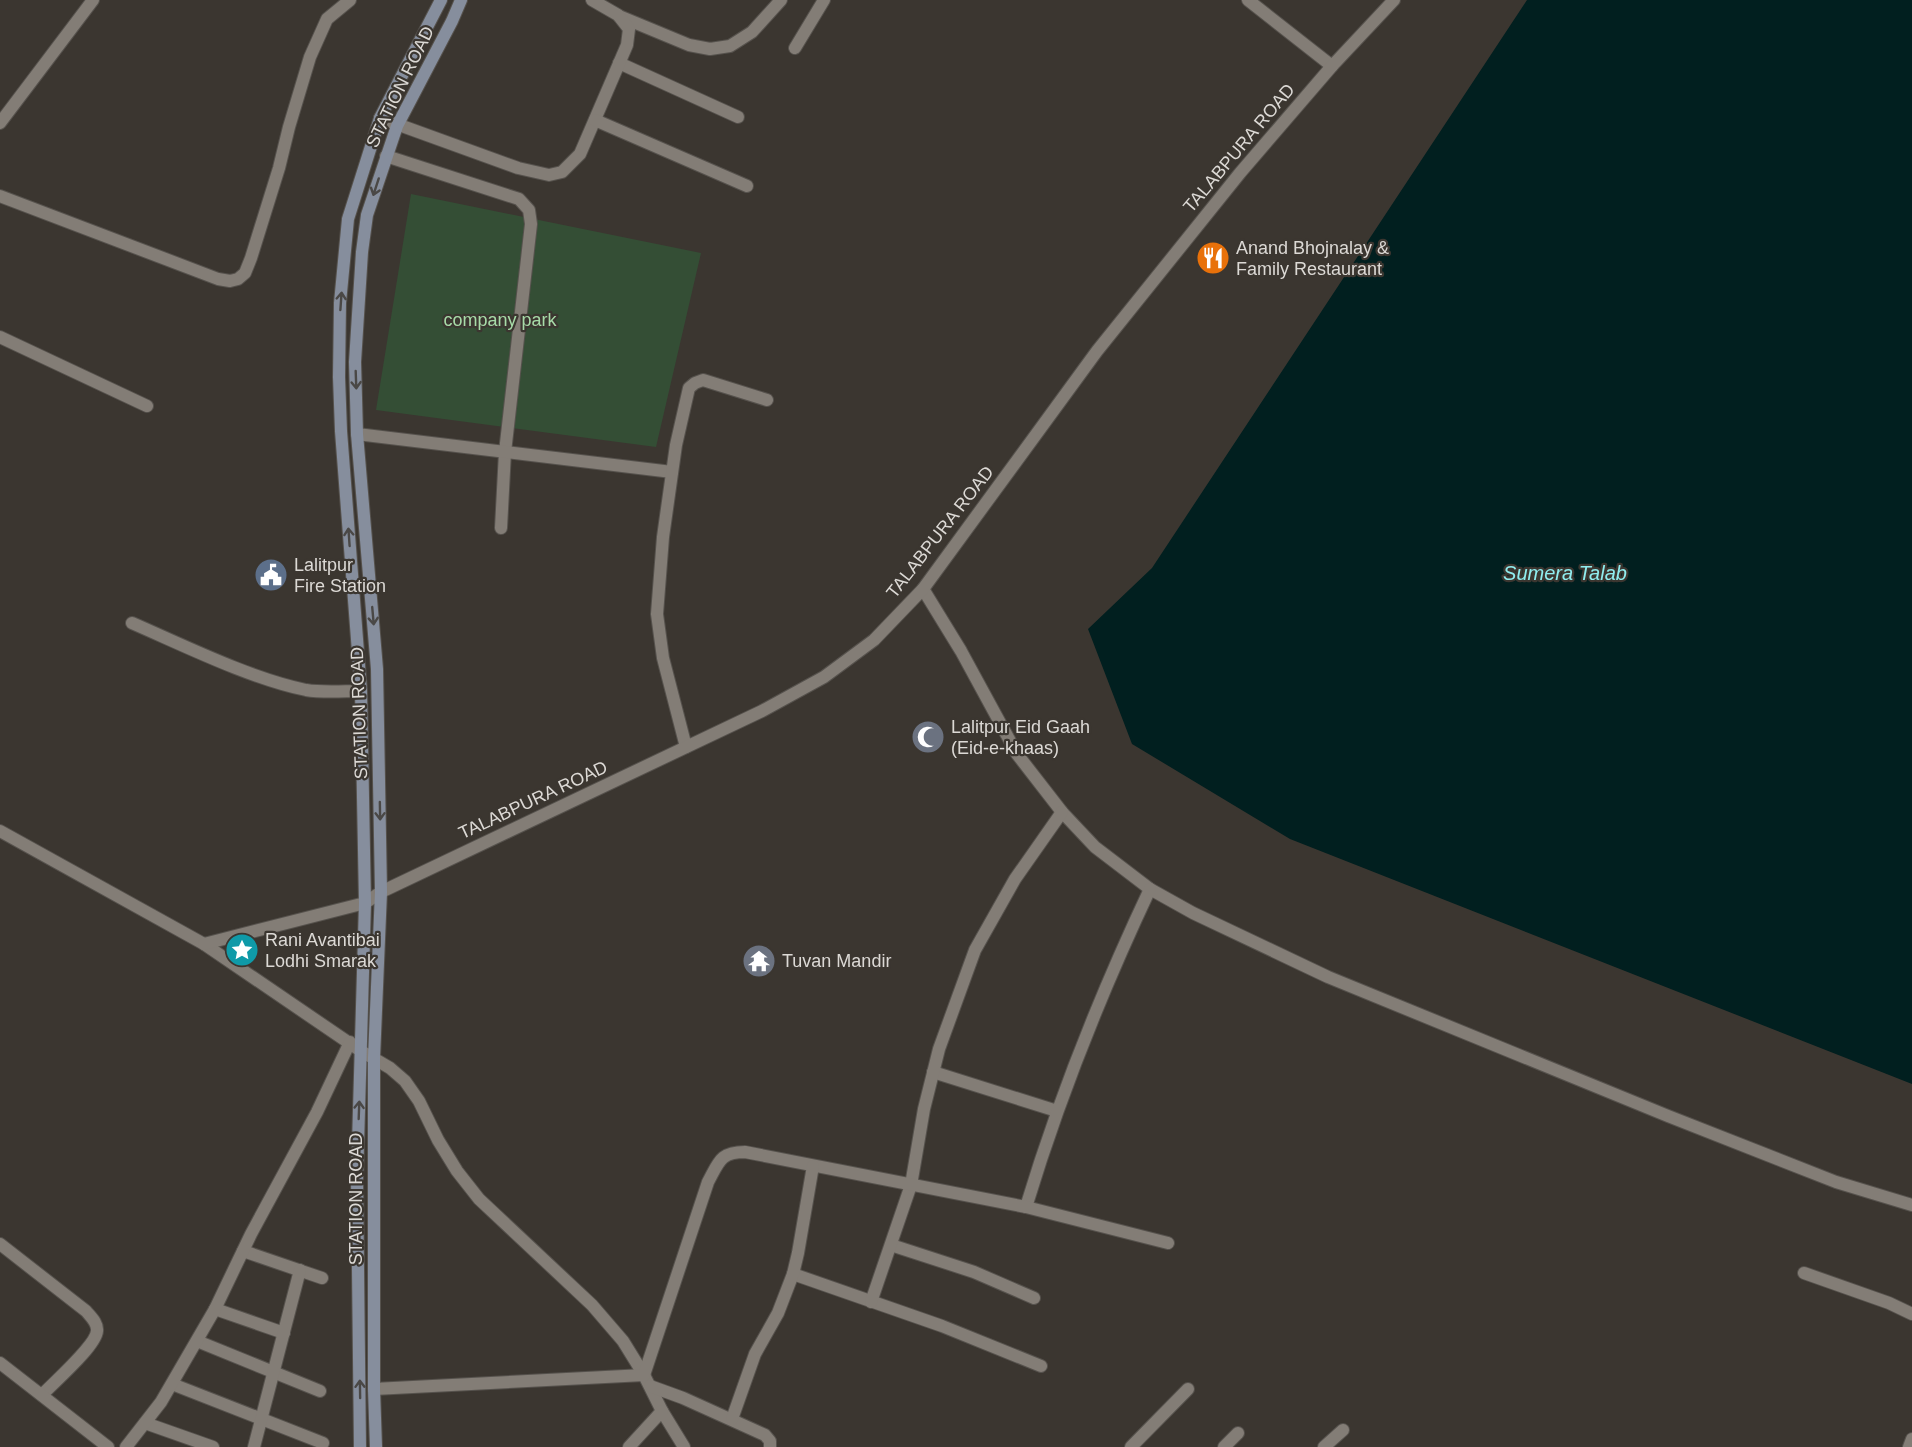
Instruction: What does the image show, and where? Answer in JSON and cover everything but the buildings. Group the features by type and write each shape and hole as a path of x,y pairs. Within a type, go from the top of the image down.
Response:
{"main road":[{"path":"360,1447 357,1179 365,903 361,691 341,431 340,303 348,219 380,118 441,0"},
{"name":"STATION ROAD","path":"376,1447 374,1058 381,892 377,669 357,434 355,362 362,252 367,215 397,126 461,0"}],"street":[{"path":"0,123 93,0"},
{"path":"0,196 218,279 230,281 238,279 244,273 251,258 310,57 327,19 350,0"},
{"path":"592,0 618,15 689,45 710,48 730,46 752,32 781,0"},
{"path":"795,48 824,0"},
{"path":"1248,0 1332,66"},
{"name":"TALABPURA ROAD","path":"365,903 381,892 762,711 824,677 874,640 923,589 1097,351 1240,173 1332,66 1394,0"},
{"path":"380,118 518,168 549,175 562,172 580,154 627,45 629,28 618,15"},
{"path":"619,63 738,117"},
{"path":"595,120 747,186"},
{"path":"386,156 519,199 529,210 531,224 505,452 501,528"},
{"path":"0,337 147,406"},
{"path":"686,747 663,658 657,614 663,537 686,397 689,388 703,380 767,400"},
{"path":"357,434 672,472"},
{"path":"923,589 961,651 1017,754 1062,812 1095,847 1149,889 1193,913 1328,977 1836,1182 1912,1205"},
{"path":"132,623 211,657 307,690 361,691"},
{"path":"871,1302 911,1185 924,1108 939,1049 975,950 1015,879 1062,812"},
{"path":"0,831 204,944 361,1051 390,1068 405,1081 419,1101 438,1140 457,1171 479,1199 592,1305 623,1341 684,1447"},
{"path":"1026,1208 1057,1111 1112,968 1149,889"},
{"path":"204,944 365,903"},
{"path":"126,1447 172,1384 197,1341 350,1042"},
{"path":"933,1072 1057,1111"},
{"path":"647,1380 708,1182 722,1157 732,1152 745,1152 1026,1208 1168,1243"},
{"path":"732,1419 754,1354 778,1313 793,1274 813,1166"},
{"path":"0,1244 86,1311 96,1324 97,1330 92,1343 42,1395"},
{"path":"891,1245 974,1272 1034,1298"},
{"path":"243,1251 322,1278"},
{"path":"254,1447 300,1270"},
{"path":"1804,1273 1889,1303 1912,1314"},
{"path":"793,1274 933,1323 1041,1366"},
{"path":"215,1308 284,1333"},
{"path":"197,1341 320,1391"},
{"path":"0,1363 108,1447"},
{"path":"374,1389 647,1380 765,1435 770,1441 770,1447"},
{"path":"172,1384 323,1443"},
{"path":"1131,1447 1188,1389"},
{"path":"630,1447 662,1411"},
{"path":"145,1423 213,1447"},
{"path":"1324,1447 1342,1430"},
{"path":"1224,1447 1238,1433"},
{"path":"1909,1447 1912,1439"}],"green space":[{"name":"company park","path":"411,194 701,253 656,447 376,410"}],"water":[{"name":"Sumera Talab","path":"1527,0 1912,0 1912,1084 1290,839 1132,744 1088,629 1152,568"}],"place":[{"name":"Anand Bhojnalay & Family Restaurant","path":"1213,258"},
{"name":"Lalitpur Fire Station","path":"271,575"},
{"name":"Lalitpur Eid Gaah (Eid-e-khaas)","path":"928,737"},
{"name":"Rani Avantibai Lodhi Smarak","path":"242,950"},
{"name":"Tuvan Mandir","path":"759,961"}]}
